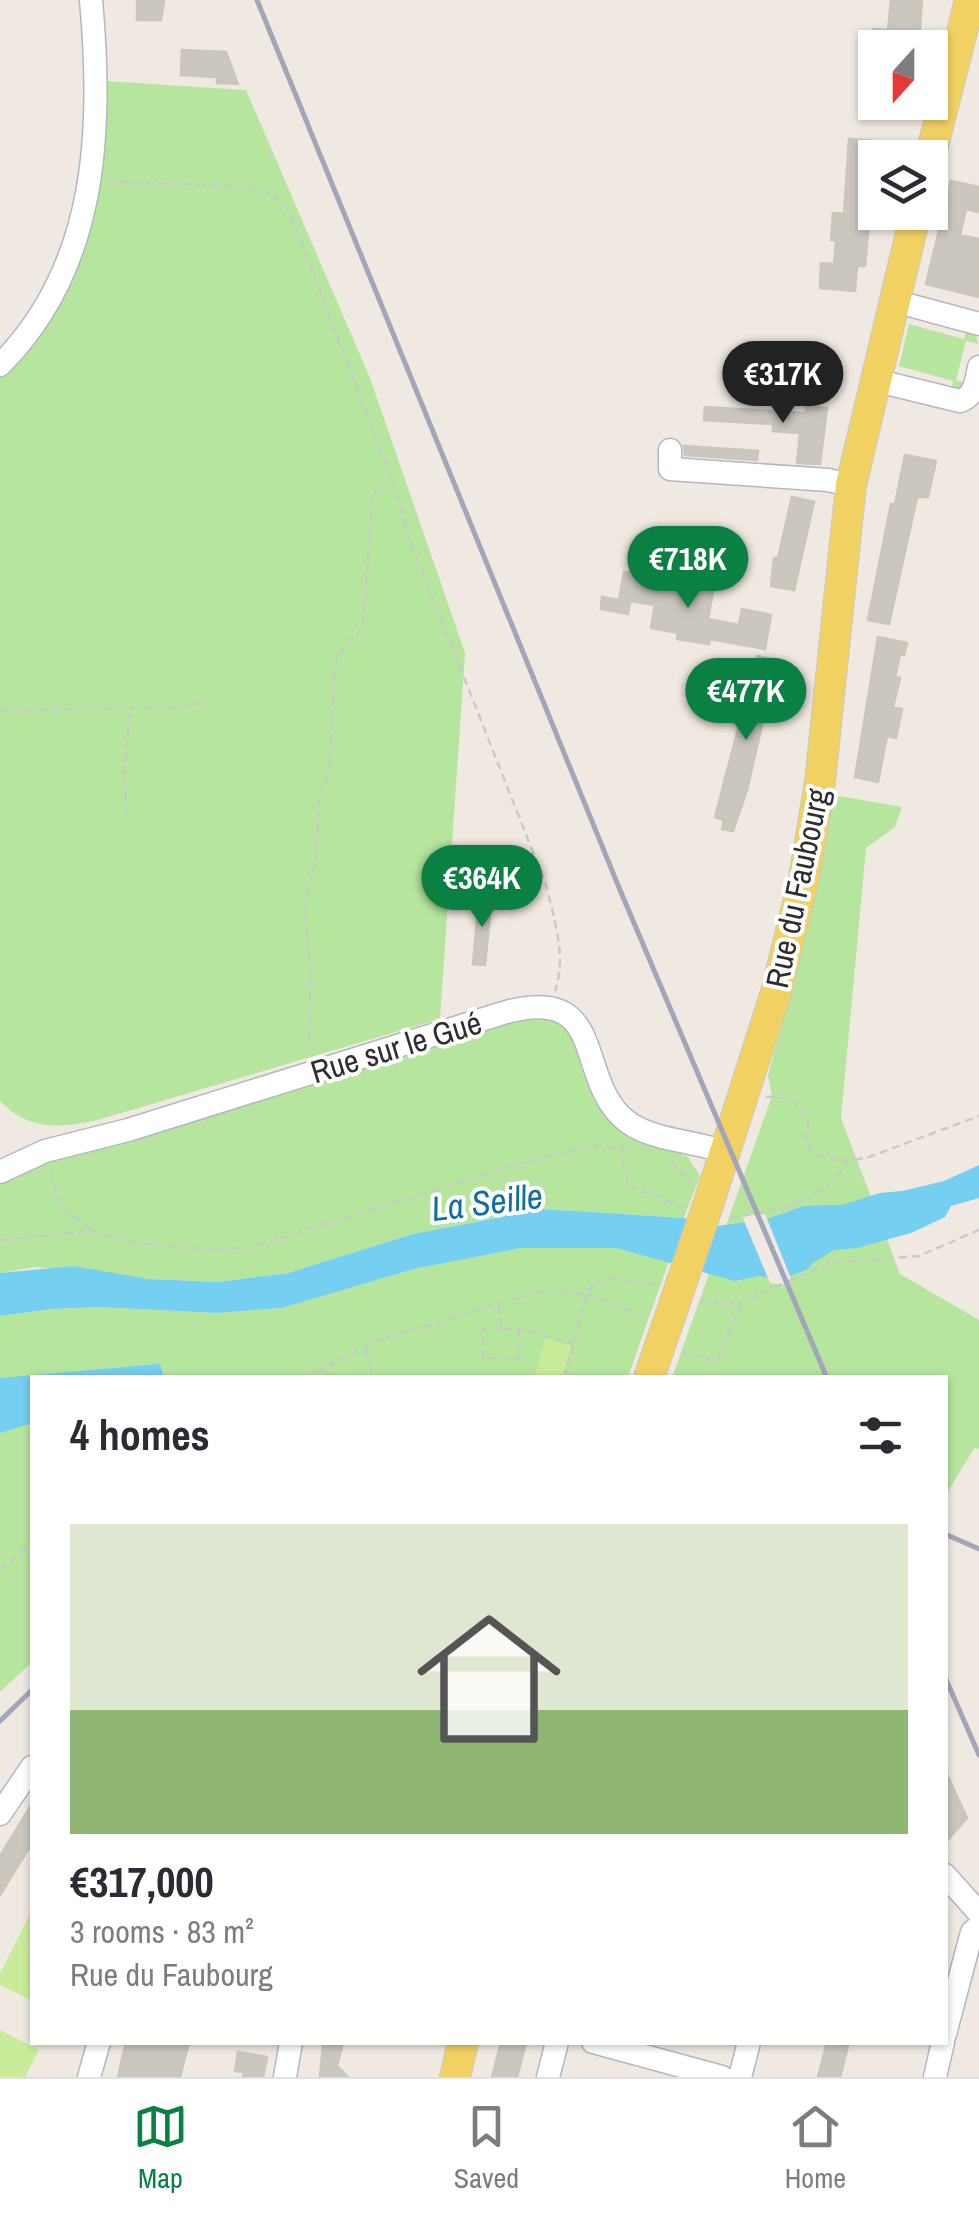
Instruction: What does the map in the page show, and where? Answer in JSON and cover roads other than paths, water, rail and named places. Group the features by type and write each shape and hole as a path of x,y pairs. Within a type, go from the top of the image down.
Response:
{"main road":[{"path":"935,140 970,0"},
{"name":"Rue du Faubourg","path":"651,1375 666,1310 726,1152 776,992 804,878 820,782 851,485 912,230"},
{"path":"455,2077 463,2045"}],"street":[{"path":"0,365 32,329 64,274 78,235 92,178 96,106 91,0"},
{"path":"894,301 979,324"},
{"path":"874,380 960,401 974,390 979,367"},
{"path":"670,450 670,469 851,485"},
{"name":"Rue sur le Gué","path":"3,1163 128,1130 518,1009 550,1007 567,1015 578,1027 608,1096 626,1121 651,1133 726,1152"},
{"path":"0,1814 30,1770"},
{"path":"948,1878 979,1913"},
{"path":"948,2023 972,1932 979,1926"},
{"path":"89,2077 98,2045"},
{"path":"285,2077 290,2045"},
{"path":"548,2077 556,2045"},
{"path":"605,2045 722,2077"},
{"path":"740,2077 748,2045"},
{"path":"935,2077 942,2045"}],"water":[{"path":"979,1165 979,1198 951,1206 945,1217 911,1233 857,1248 834,1250 808,1269 780,1280 760,1276 735,1281 616,1248 521,1248 414,1269 282,1308 217,1313 98,1307 0,1316 0,1273 74,1266 148,1279 218,1282 288,1273 413,1234 542,1209 684,1218 708,1227 764,1220 804,1206 842,1205 944,1181"},
{"path":"160,1364 163,1375 34,1375"},
{"path":"30,1375 30,1424 0,1433 0,1378"}],"railway":[{"path":"257,0 620,890 826,1375"},
{"path":"948,1535 979,1549"},
{"path":"948,1684 979,1755"},
{"path":"0,1721 30,1692"}],"water label":[{"name":"La Seille","path":"487,1202"}]}
